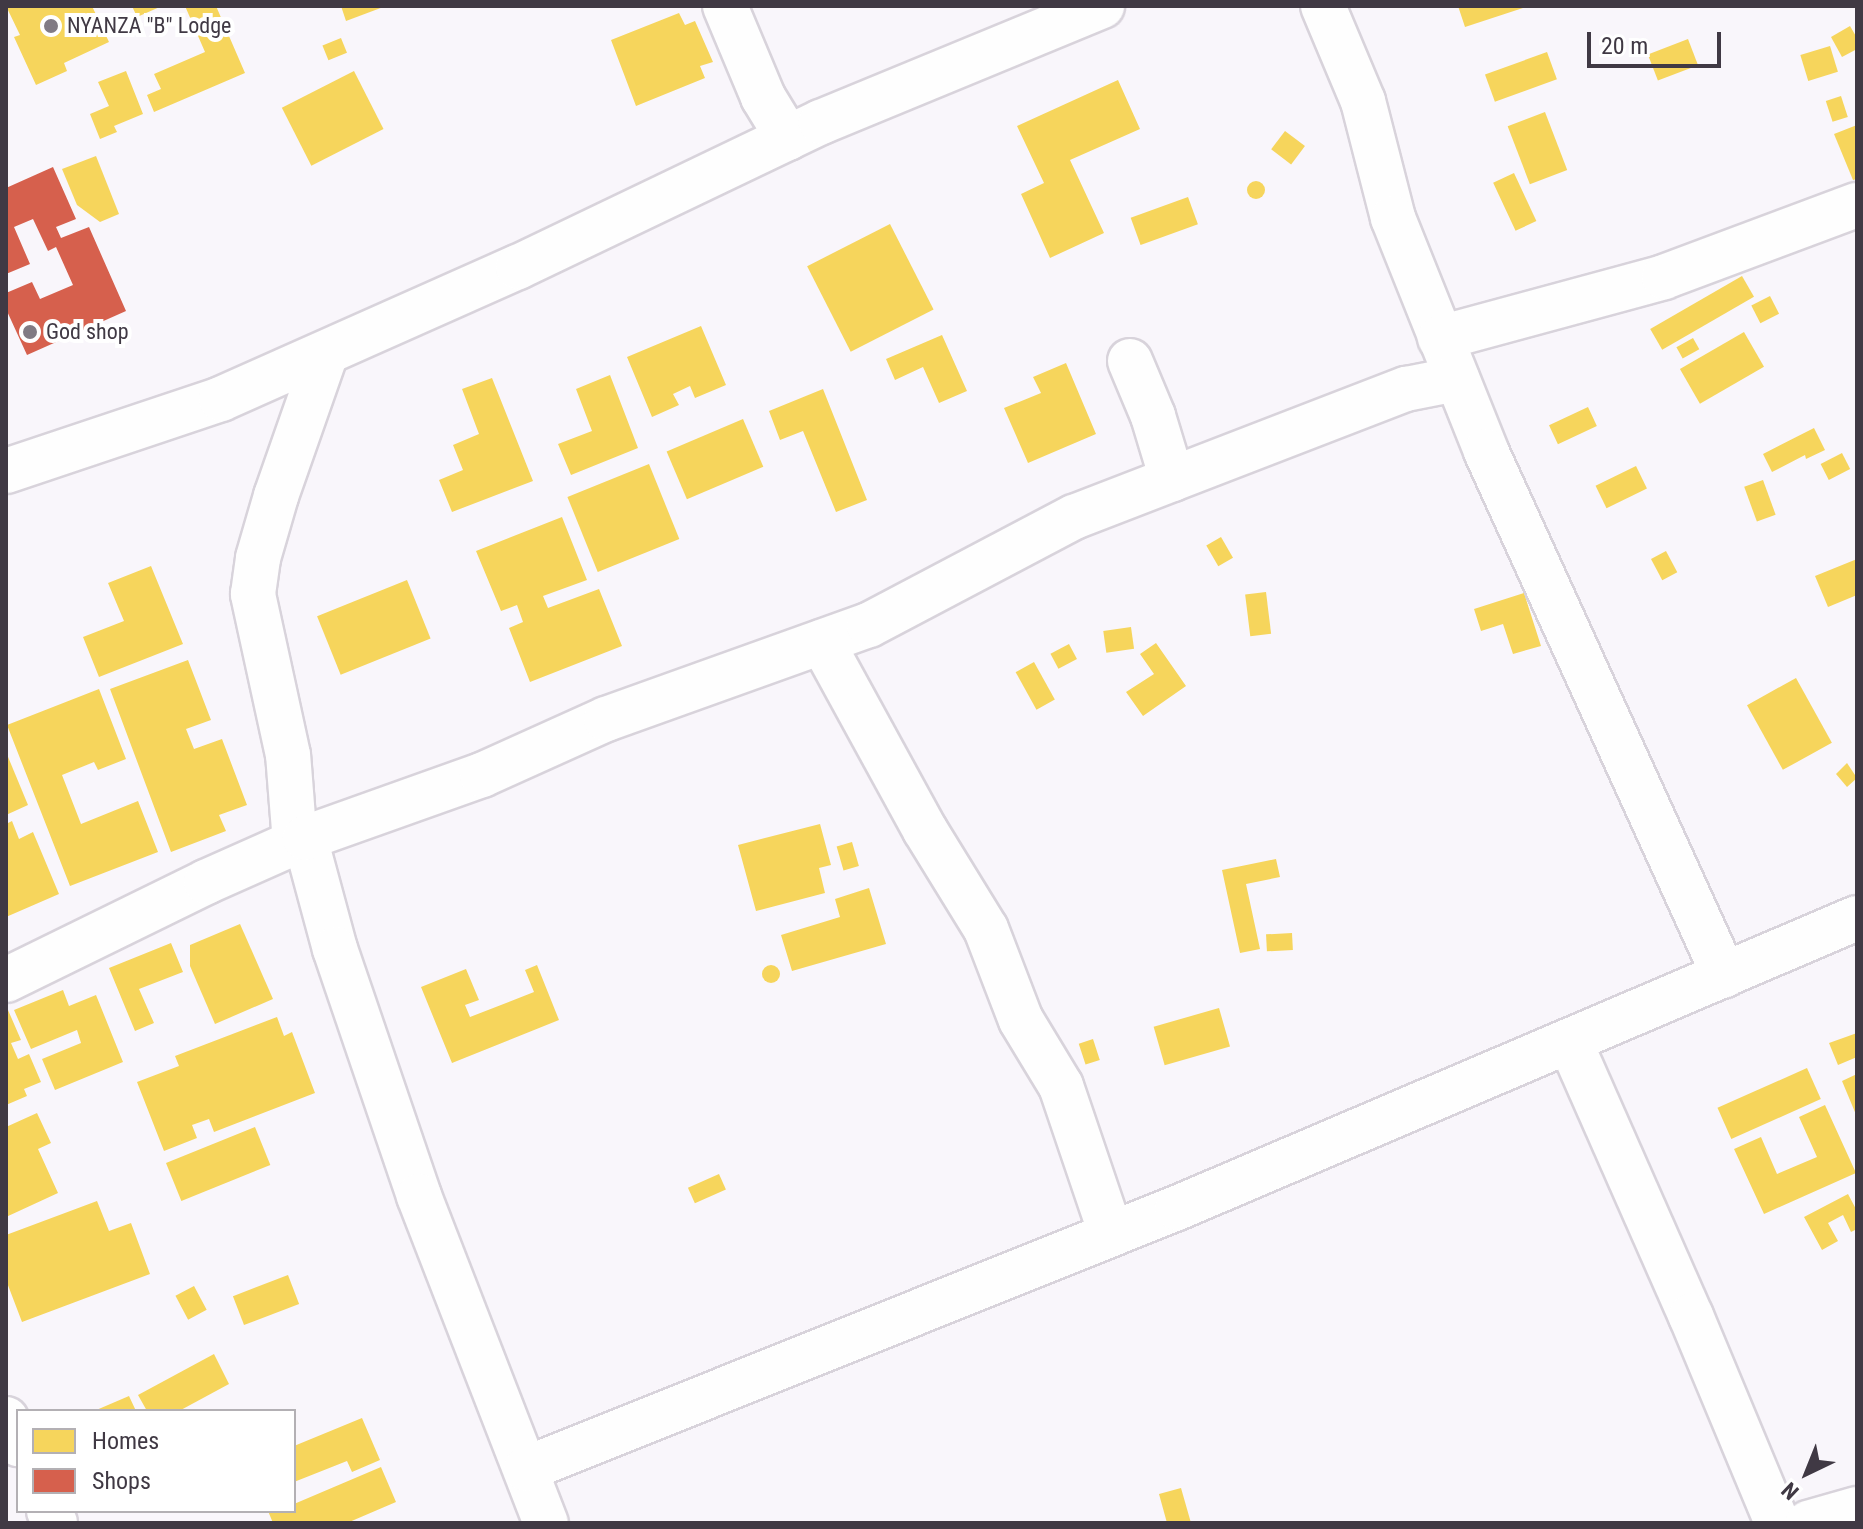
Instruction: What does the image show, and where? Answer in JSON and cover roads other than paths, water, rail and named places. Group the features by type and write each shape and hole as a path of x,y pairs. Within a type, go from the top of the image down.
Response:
{"street":[{"path":"725,6 763,97 788,138"},
{"path":"6,471 221,399 518,267 788,138 1102,6"},
{"path":"1323,6 1363,101 1393,218 1440,338 1724,975"},
{"path":"1440,338 1664,277 1857,205"},
{"path":"326,353 276,496 258,558 253,594 288,755 300,841 419,1196 546,1523"},
{"path":"1130,361 1153,416 1172,479"},
{"path":"6,980 206,882 300,841 482,775 606,719 869,625 1074,517 1406,389 1457,379"},
{"path":"822,642 925,830 986,929 1021,1020 1061,1086 1111,1234"},
{"path":"526,1469 1111,1234 1857,918"},
{"path":"1570,1042 1691,1316 1777,1523"},
{"path":"6,1419 16,1440"},
{"path":"1808,1523 1857,1509"}],"place":[{"name":"NYANZA \"B\" Lodge","path":"51,26"},
{"name":"God shop","path":"30,332"}]}
